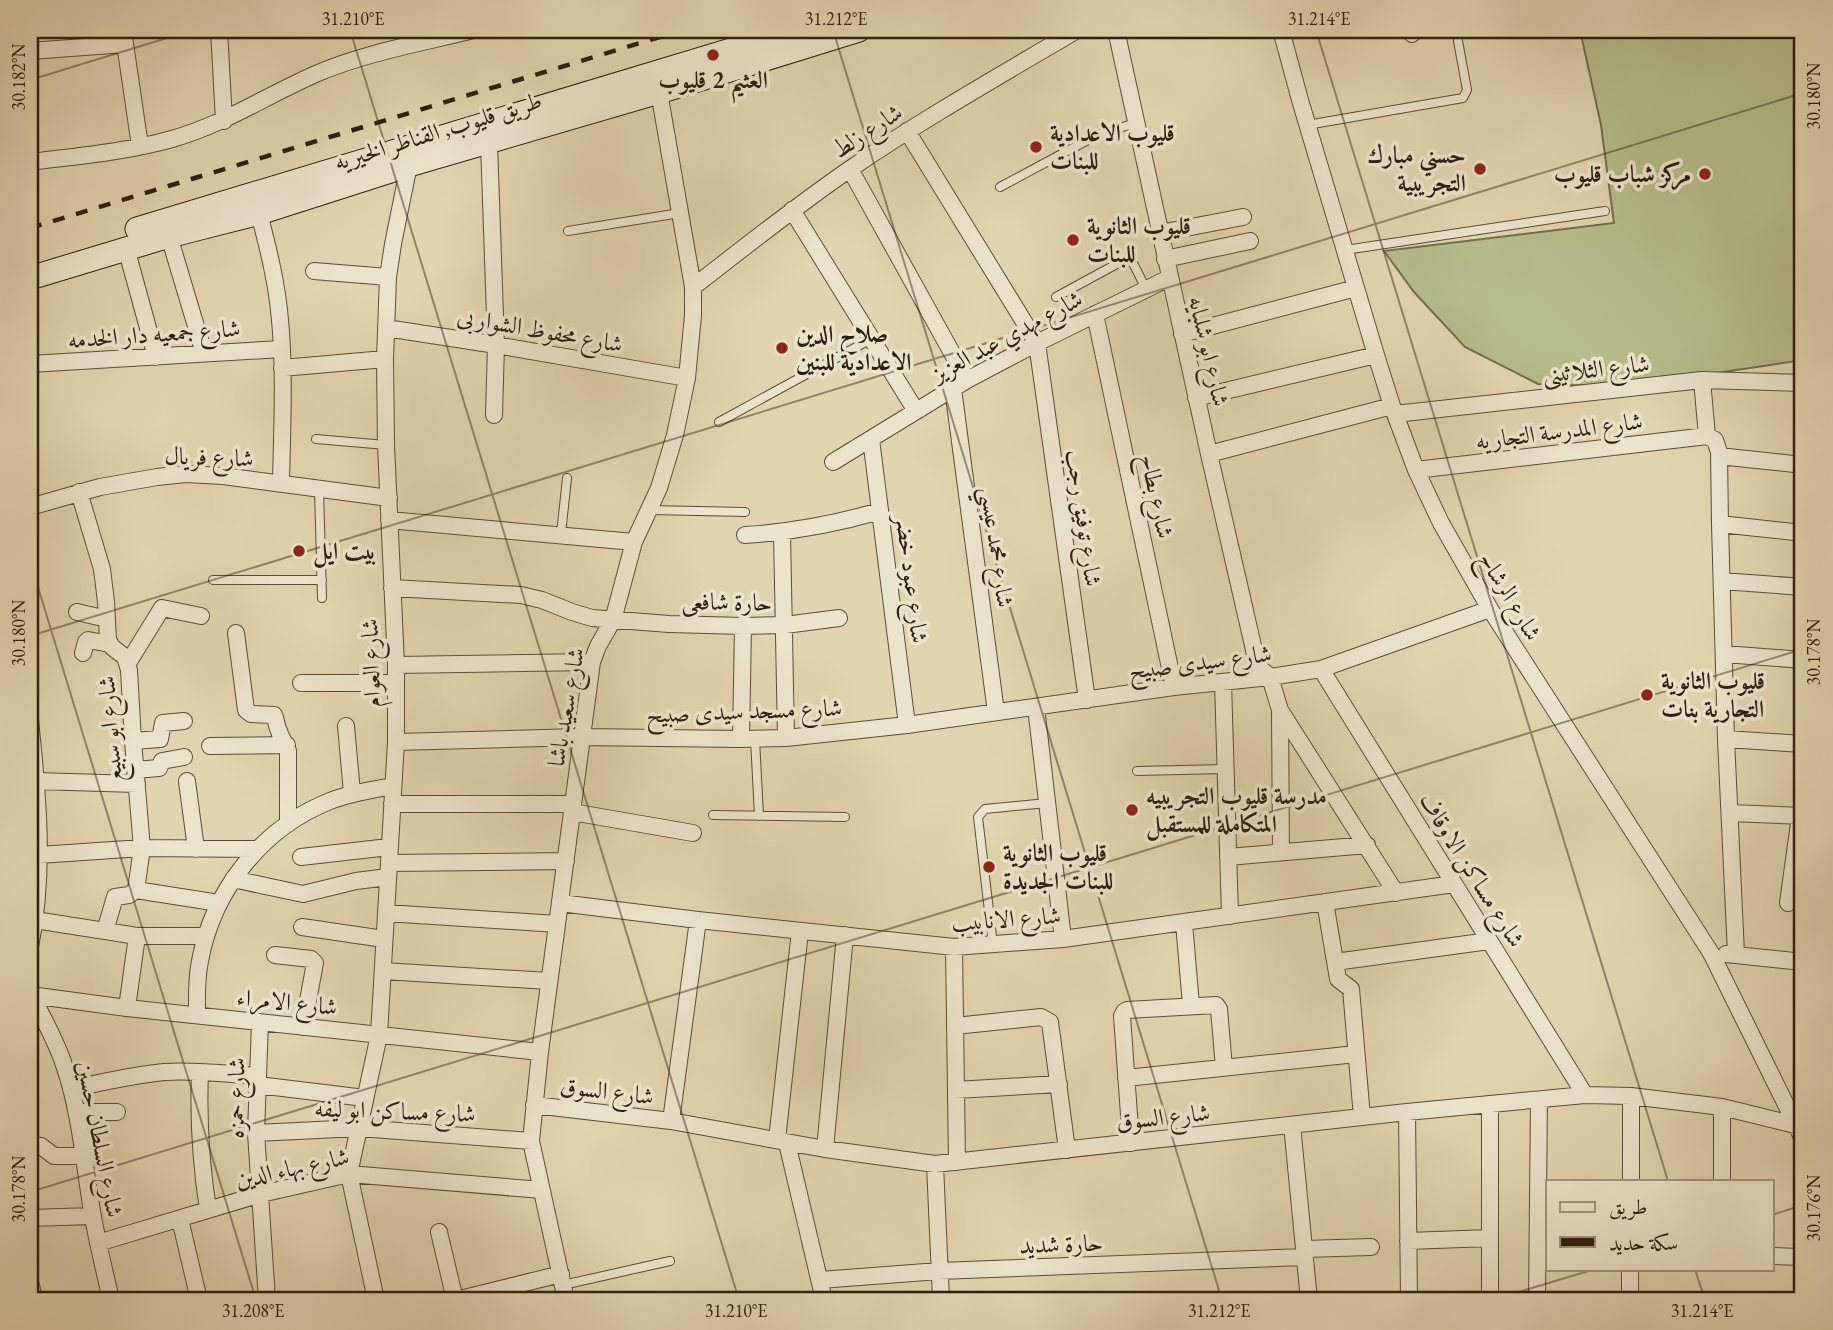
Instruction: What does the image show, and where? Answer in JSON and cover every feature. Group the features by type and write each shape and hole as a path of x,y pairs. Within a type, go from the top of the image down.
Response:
{"main road":[{"name":"طريق قليوب, القناطر الخيريه","path":"30,278 126,248 259,213 408,157 797,30"},
{"name":"طريق قليوب, القناطر الخيريه","path":"30,261 408,157 488,143 859,30"}],"street":[{"path":"219,30 224,121"},
{"path":"30,162 172,139 224,121 279,90 361,57 473,30"},
{"name":"شارع زلط","path":"693,287 850,169 907,131 1077,30"},
{"name":"شارع ابو شلبايه","path":"1116,30 1169,278 1257,663 1270,677 1280,710"},
{"name":"شارع الرشاح","path":"1281,30 1376,355 1416,470 1441,523 1490,609 1711,953 1801,1130"},
{"path":"30,51 124,37 141,146"},
{"name":"شارع سعيد باشا","path":"563,1286 531,1141 581,737 592,662 613,620 634,542 650,510 676,435 687,378 693,315 693,287 659,92"},
{"path":"907,131 1037,342"},
{"path":"488,143 496,345 494,415"},
{"name":"شارع العوام","path":"349,1174 379,1035 383,971 396,742 396,665 385,359 388,277 408,157"},
{"path":"850,169 960,384"},
{"path":"792,210 916,411"},
{"path":"259,213 275,284 281,349 281,483"},
{"path":"1160,233 1242,217"},
{"path":"169,236 204,354"},
{"path":"1165,259 1250,241"},
{"path":"126,248 156,356"},
{"path":"314,271 388,277"},
{"name":"شارع مهدي عبد العزيز","path":"833,462 960,384 1037,342 1169,278"},
{"path":"1182,334 1356,289"},
{"name":"شارع بطاح","path":"1095,314 1174,687"},
{"name":"شارع محفوظ الشواربى","path":"386,328 687,378"},
{"name":"شارع توفيق رجب","path":"1037,342 1087,700"},
{"name":"شارع جمعيه دار الخدمه","path":"30,364 281,349"},
{"path":"1196,398 1376,355"},
{"path":"282,368 385,359"},
{"path":"1702,380 1707,436 1717,443 1719,456 1726,739 1736,954"},
{"name":"شارع الثلاثينى","path":"1209,454 1394,410 1702,380 1803,383"},
{"name":"شارع محمد عيسي","path":"960,384 996,712"},
{"name":"شارع المدرسة التجاريه","path":"1416,470 1707,436"},
{"name":"شارع عبود خضر","path":"871,439 907,725"},
{"path":"1719,456 1803,465"},
{"name":"شارع فريال","path":"30,507 79,492 186,474 223,476 389,498"},
{"name":"شارع ابو سبيع","path":"79,492 102,569 107,636 110,644 128,663 142,848 136,890"},
{"path":"746,536 817,527 880,511"},
{"path":"389,520 634,542"},
{"path":"1720,524 1803,533"},
{"path":"782,533 786,738"},
{"path":"1722,581 1803,587"},
{"name":"حارة شافعى","path":"392,588 521,594 582,615 669,624 785,625 839,618"},
{"path":"128,663 162,608 201,616"},
{"name":"شارع سيدى صبيح","path":"907,725 1321,669 1490,609"},
{"path":"78,612 107,619"},
{"path":"743,626 748,739"},
{"path":"236,633 246,710 251,714 274,715 279,732 287,745 288,824"},
{"path":"83,653 86,641 89,640 110,644"},
{"path":"1724,654 1803,660"},
{"path":"396,665 592,662"},
{"name":"شارع مساكن الاوقاف","path":"1321,669 1585,1095"},
{"path":"1223,682 1230,916"},
{"path":"301,683 396,683"},
{"path":"1036,706 1063,939"},
{"path":"1280,710 1396,892"},
{"path":"1280,710 1281,852"},
{"path":"30,720 39,855 35,920 30,947"},
{"path":"133,741 160,739 163,723 184,721"},
{"name":"شارع مسجد سيدى صبيح","path":"396,742 581,737 786,738 907,725"},
{"path":"346,726 352,793"},
{"path":"1726,739 1803,744"},
{"path":"210,746 287,745"},
{"path":"36,781 136,777 159,768 162,761 184,757"},
{"path":"187,780 196,849"},
{"path":"197,1015 197,988 206,936 219,903 233,879 258,849 288,824 319,806 352,793 393,786"},
{"path":"392,804 573,808 693,833"},
{"path":"1731,813 1801,816 1788,903"},
{"path":"1228,857 1367,845"},
{"path":"39,855 142,848 258,849"},
{"path":"301,857 389,862 566,861"},
{"path":"233,879 303,894 356,881 389,862"},
{"name":"شارع الانابيب","path":"560,903 954,947 1063,939 1454,884"},
{"path":"105,931 116,896 129,895 136,890 219,903"},
{"path":"1325,902 1338,979 1351,989 1362,1117"},
{"path":"386,913 557,923"},
{"path":"35,920 137,936 206,936"},
{"path":"671,1121 698,920"},
{"path":"1184,923 1191,1005"},
{"path":"302,927 384,939"},
{"path":"800,931 782,1142 824,1300"},
{"path":"825,1149 845,935"},
{"path":"127,1008 137,936"},
{"path":"1335,962 1489,942"},
{"path":"954,947 957,1163"},
{"path":"1711,953 1803,962"},
{"path":"275,955 311,959 315,963 303,1027"},
{"path":"383,971 549,981"},
{"name":"شارع الامراء","path":"30,994 127,1008 540,1052"},
{"name":"شارع السلطان حسين","path":"30,994 64,1063 71,1089 85,1156 98,1243 111,1300"},
{"path":"1130,1143 1122,1013 1127,1010 1214,1004 1219,1008 1224,1068"},
{"path":"955,1026 1041,1017 1048,1019 1052,1025 1068,1150"},
{"name":"شارع حمزه","path":"260,1022 256,1133 267,1300"},
{"path":"1126,1078 1356,1054"},
{"path":"71,1089 117,1078 164,1072 200,1072 365,1098"},
{"path":"200,1072 202,1176 208,1210"},
{"path":"956,1090 1059,1084"},
{"name":"شارع السوق","path":"534,1105 671,1121 782,1142 935,1164 1585,1095 1631,1096 1722,1107 1801,1130"},
{"path":"1631,1096 1631,1180"},
{"path":"1537,1300 1539,1100"},
{"path":"1490,1104 1490,1300"},
{"path":"1722,1107 1722,1180"},
{"path":"77,1112 117,1112"},
{"path":"1407,1112 1409,1300"},
{"path":"1292,1125 1309,1300"},
{"name":"شارع مساكن ابو ليفه","path":"256,1133 359,1128 531,1141"},
{"path":"30,1145 41,1146 54,1156 85,1156"},
{"path":"935,1164 940,1300"},
{"path":"349,1174 376,1300"},
{"name":"شارع بهاء الدين","path":"98,1243 261,1194 349,1174 542,1190"},
{"path":"30,1218 93,1216"},
{"path":"180,1219 199,1300"},
{"path":"439,1232 456,1300 563,1286"},
{"path":"1408,1241 1490,1238"},
{"name":"حارة شديد","path":"820,1280 1371,1247"},
{"path":"1773,1256 1803,1257"},
{"path":"1630,1270 1630,1300"}],"lane":[{"path":"1307,125 1463,98 1467,90 1458,41"},
{"path":"1000,187 1098,134 1136,123"},
{"path":"1345,250 1605,211"},
{"path":"568,231 680,213"},
{"path":"1056,297 1124,260 1132,262 1146,289"},
{"path":"719,422 872,338"},
{"path":"316,439 386,445"},
{"path":"561,534 567,478"},
{"path":"318,488 322,598"},
{"path":"650,510 745,512"},
{"path":"213,580 322,580"},
{"path":"748,739 759,816"},
{"path":"1137,771 1226,769"},
{"path":"993,945 978,817 985,809 1047,803"},
{"path":"713,815 845,817"},
{"path":"563,1286 670,1261"}],"green space":[{"name":"مركز شباب قليوب","path":"1580,30 1803,30 1803,360 1623,387 1538,384 1465,347 1414,292 1384,251 1614,223 1601,125"}],"railway":[{"path":"30,228 683,30"}],"place":[{"name":"العثيم 2 قليوب","path":"713,55"},
{"name":"قليوب الاعدادية للبنات","path":"1036,147"},
{"name":"حسني مبارك التجريبية","path":"1480,169"},
{"name":"مركز شباب قليوب","path":"1705,174"},
{"name":"قليوب الثانوية للبنات","path":"1073,240"},
{"name":"صلاح الدين الاعدادية للبنين","path":"782,348"},
{"name":"بيت ايل","path":"299,551"},
{"name":"قليوب الثانوية التجارية بنات","path":"1647,695"},
{"name":"مدرسة قليوب التجريبيه المتكاملة للمستقبل","path":"1132,810"},
{"name":"قليوب الثانوية للبنات الجديدة","path":"989,867"}]}
